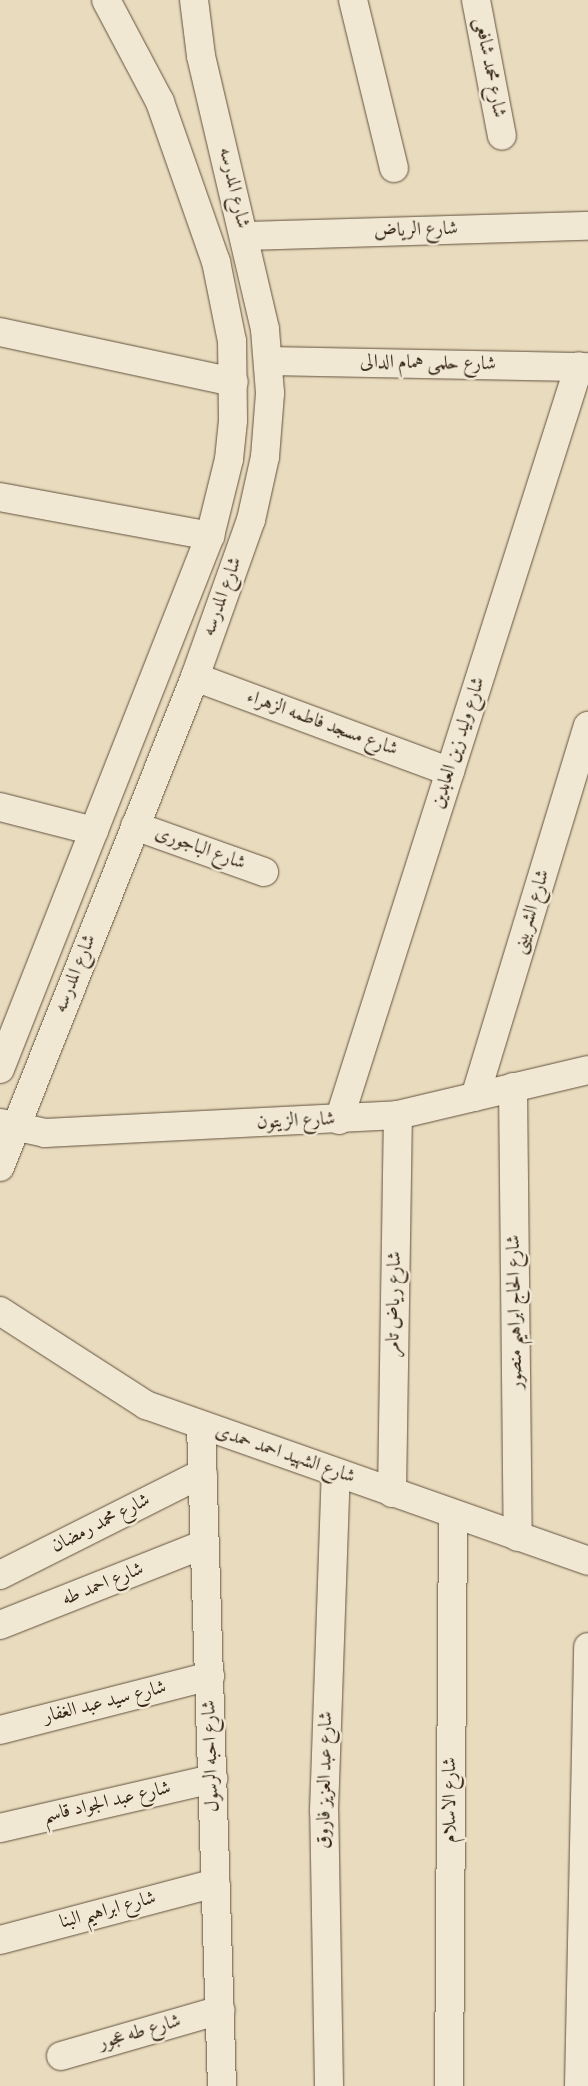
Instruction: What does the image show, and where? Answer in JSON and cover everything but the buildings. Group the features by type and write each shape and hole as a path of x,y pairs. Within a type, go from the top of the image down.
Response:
{"street":[{"name":"شارع المدرسه","path":"0,1069 210,536 229,459 234,382 226,301 216,262 160,102 106,0"},
{"name":"شارع المدرسه","path":"0,1167 7,1126 135,826 195,677 259,489 269,425 269,360 244,236 201,56 194,0"},
{"path":"352,0 394,168"},
{"name":"شارع محمد شافعى","path":"476,0 502,136"},
{"name":"شارع الرياض","path":"244,236 588,226"},
{"path":"0,332 234,382"},
{"name":"شارع حلمى همام الدالى","path":"269,360 583,366"},
{"name":"شارع وليد زين العابدين","path":"339,1120 450,772 583,366"},
{"path":"0,497 210,536"},
{"name":"شارع مسجد فاطمه الزهراء","path":"195,677 450,772"},
{"name":"شارع الشربينى","path":"475,1097 588,726"},
{"path":"0,807 94,831"},
{"name":"شارع الباجورى","path":"135,826 264,872"},
{"name":"شارع الزيتون","path":"7,1126 45,1133 339,1120 398,1115 588,1070"},
{"name":"شارع الحاج ابراهيم منصور","path":"513,1088 518,1537"},
{"name":"شارع رياض تامر","path":"392,1493 398,1115"},
{"name":"شارع الشهيد احمد حمدى","path":"0,1311 95,1376 146,1405 336,1474 588,1561"},
{"name":"شارع احبه الرسول","path":"201,1426 222,2086"},
{"name":"شارع محمد رمضان","path":"0,1575 203,1473"},
{"name":"شارع عبد العزيز فاروق","path":"329,2086 324,1811 336,1474"},
{"name":"شارع الاسلام","path":"449,2086 453,1514"},
{"name":"شارع احمد طه","path":"0,1625 205,1544"},
{"path":"579,2086 588,1647"},
{"name":"شارع سيد عبد الغفار","path":"0,1730 210,1676"},
{"name":"شارع عبد الجواد قاسم","path":"0,1828 213,1779"},
{"name":"شارع ابراهيم البنا","path":"0,1940 216,1883"},
{"name":"شارع طه عجور","path":"60,2056 220,2010"}]}
